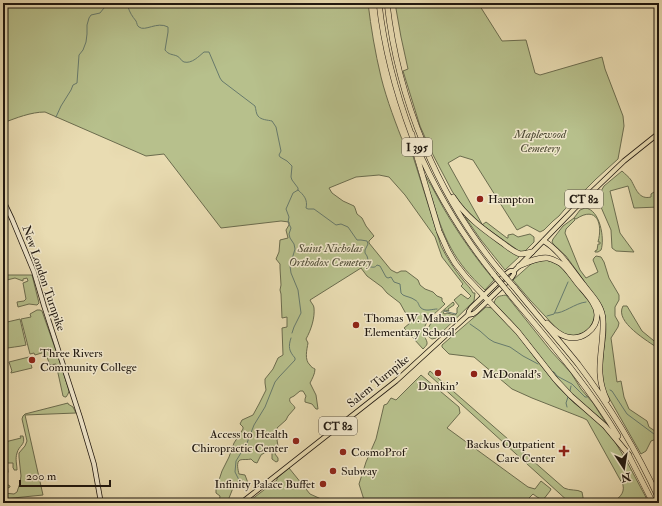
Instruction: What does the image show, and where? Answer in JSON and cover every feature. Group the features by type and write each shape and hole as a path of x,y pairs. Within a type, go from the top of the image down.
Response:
{"highway":[{"name":"I 395","path":"379,3 392,74 399,99 429,173 447,207 472,246 494,275 580,380 607,419 629,455 653,503"},
{"name":"I 395","path":"387,3 394,49 407,98 424,145 457,211 499,270 574,359 610,409 636,452 659,499"},
{"path":"412,134 414,147 438,227 444,243 458,267 518,332 555,380 605,426 629,455"},
{"path":"444,186 466,214 482,228 517,252 524,254 532,252"},
{"path":"544,241 549,244 569,266 601,309 603,325 599,376 603,392 610,409"},
{"path":"519,266 533,260 543,258 552,259 560,263 592,301 596,307 597,317 594,326 587,333 580,337 571,338 557,332 538,312 531,308"}],"main road":[{"name":"Salem Turnpike","path":"241,503 396,381 468,315 474,313 489,300 512,277 514,271 576,207 624,161 659,134"},
{"name":"New London Turnpike","path":"3,200 34,272 94,464 101,503"},
{"name":"Salem Turnpike","path":"468,315 470,309 507,273 514,271"}],"green space":[{"name":"Saint Nicholas Orthodox Cemetery","path":"3,3 368,3 373,40 379,68 383,86 392,112 405,147 412,153 441,246 464,282 473,293 475,293 474,301 436,338 432,339 428,335 427,331 434,320 453,302 454,305 448,309 449,311 445,310 443,313 455,315 459,306 454,300 461,294 468,299 471,296 461,286 463,284 442,257 435,237 405,195 389,177 379,175 356,177 329,188 332,193 343,201 354,206 357,214 362,218 374,236 369,243 391,270 397,273 406,271 418,280 420,285 425,289 442,298 442,301 445,304 426,323 423,332 427,344 423,349 404,328 410,323 408,316 400,303 367,276 361,268 310,300 314,306 314,316 310,332 306,339 308,343 306,357 311,367 315,369 310,383 316,395 318,409 316,409 312,404 305,402 306,396 303,391 300,391 290,398 290,401 295,408 286,420 277,428 282,436 277,440 278,446 275,454 278,461 276,462 272,459 272,453 269,450 261,455 257,463 251,459 240,460 238,464 239,474 245,475 248,483 243,487 239,484 236,485 233,488 227,503 219,503 220,496 216,493 216,489 234,443 243,429 240,424 242,420 253,415 266,390 265,379 273,369 278,358 283,355 282,328 287,327 287,317 282,318 280,264 276,259 279,252 280,240 288,238 286,230 289,222 281,221 221,228 164,154 146,156 45,112 29,114 3,123"},
{"name":"Maplewood Cemetery","path":"395,3 478,3 502,41 526,40 535,73 540,75 602,57 623,116 624,126 618,159 559,216 540,232 527,225 517,230 473,160 460,156 448,163 482,225 461,205 452,191 420,126 403,71 408,69"},
{"path":"622,171 630,179 638,193 647,198 651,197 651,194 654,192 659,200 659,207 634,208 628,186 610,191 620,233 634,252 616,251 612,248 611,230 597,198 604,186"},
{"path":"425,175 460,235 494,280 485,290 465,269 445,237"},
{"path":"585,208 594,213 598,219 600,225 602,232 602,245 601,250 598,252 595,252 598,244 600,244 600,242 598,242 600,229 597,218 594,215 589,214 583,215 576,219 574,218 580,210"},
{"path":"466,216 512,252 520,256 505,270 481,240 465,217"},
{"path":"574,218 575,220 566,229 565,233 580,270 586,278 598,272 593,260 596,256 601,257 609,278 619,295 619,300 615,307 615,316 619,323 611,338 617,382 621,381 624,397 629,409 647,421 649,427 658,433 659,438 651,441 646,451 641,454 604,389 602,364 606,324 602,306 566,256 552,242 563,226"},
{"path":"486,222 507,238 508,235 513,234 518,237 530,234 534,237 534,242 524,252 519,251 482,225"},
{"path":"545,260 554,262 562,267 593,306 595,313 592,325 583,333 572,336 560,332 513,280 531,264"},
{"path":"3,275 32,275 39,303 37,305 29,304 18,307 17,302 24,301 26,299 23,283 28,281 27,278 23,279 23,281 15,278 3,281"},
{"path":"506,295 551,351 571,373 606,423 569,392 516,326 494,303 498,297"},
{"path":"623,306 627,306 642,331 659,345 659,349 640,336 628,325 623,318"},
{"path":"486,307 493,308 519,336 558,387 574,403 596,420 612,437 649,503 611,503 622,494 623,485 587,420 512,389 474,357 449,354 442,347 442,345"},
{"path":"37,310 42,311 63,371 69,391 66,397 63,396 56,364 50,365 45,352 35,355 34,353 30,354 21,319 31,317 30,314"},
{"path":"20,319 26,345 3,349 3,323"},
{"path":"29,357 32,368 11,373 12,371 9,362"},
{"path":"430,371 564,488 582,492 584,503 570,503 428,374"},
{"path":"421,375 459,407 460,413 447,428 528,487 535,489 541,481 551,489 543,500 533,494 522,503 365,503 359,484 366,462 376,439 384,405 387,404 391,398 396,400"},
{"path":"68,403 73,407 76,413 25,415 43,495 3,499 3,489 4,493 14,494 17,492 20,483 21,476 19,453 27,441 22,419 23,416 25,414"},
{"path":"20,436 23,436 24,441 16,455 17,470 14,470 13,463 7,463 8,472 3,481 3,440 5,442 21,438"},
{"path":"289,468 310,494 330,503 247,503 277,480 277,478"},
{"path":"3,482 10,486 8,488 5,487 3,489"}],"waterway":[{"path":"56,117 73,85 77,83 79,55 86,42 89,18 91,15 100,13 108,3"},
{"path":"120,3 124,6 130,6 136,3"},
{"path":"128,7 139,27 145,28 160,25 168,27 165,50 169,54 178,57 183,61 190,62 204,52 209,52 222,81 255,106 259,117 272,121 276,127 281,151 279,155 292,166 291,177 298,188 298,190 293,193 286,209 289,217 288,222 291,228 289,234 295,249 290,266 291,273 298,290 301,313 292,333"},
{"path":"298,190 305,198 306,208 314,209 336,225 341,224 348,227 357,240 367,241 368,244 365,253 370,267 375,267 377,265 380,266 386,277 391,277 394,282 400,284 401,293 412,298 421,308 427,310 437,309"},
{"path":"547,316 554,314 568,282"},
{"path":"555,313 562,312 578,304 586,302"},
{"path":"444,311 456,314"},
{"path":"470,324 494,342 510,347 538,364"},
{"path":"246,489 240,482 235,472 236,461 265,407 275,382 295,360 290,349 291,338"},
{"path":"551,371 572,384 585,397 587,397"},
{"path":"570,391 571,386"},
{"path":"610,390 627,414 658,437"},
{"path":"567,407 566,403 568,397"}],"place":[{"name":"Hampton","path":"480,199"},
{"name":"Thomas W. Mahan Elementary School","path":"356,325"},
{"name":"Three Rivers Community College","path":"32,360"},
{"name":"Dunkin'","path":"438,373"},
{"name":"McDonald's","path":"474,374"},
{"name":"Access to Health Chiropractic Center","path":"296,441"},
{"name":"Backus Outpatient Care Center","path":"564,451"},
{"name":"CosmoProf","path":"343,452"},
{"name":"Subway","path":"333,471"},
{"name":"Infinity Palace Buffet","path":"323,484"}]}
